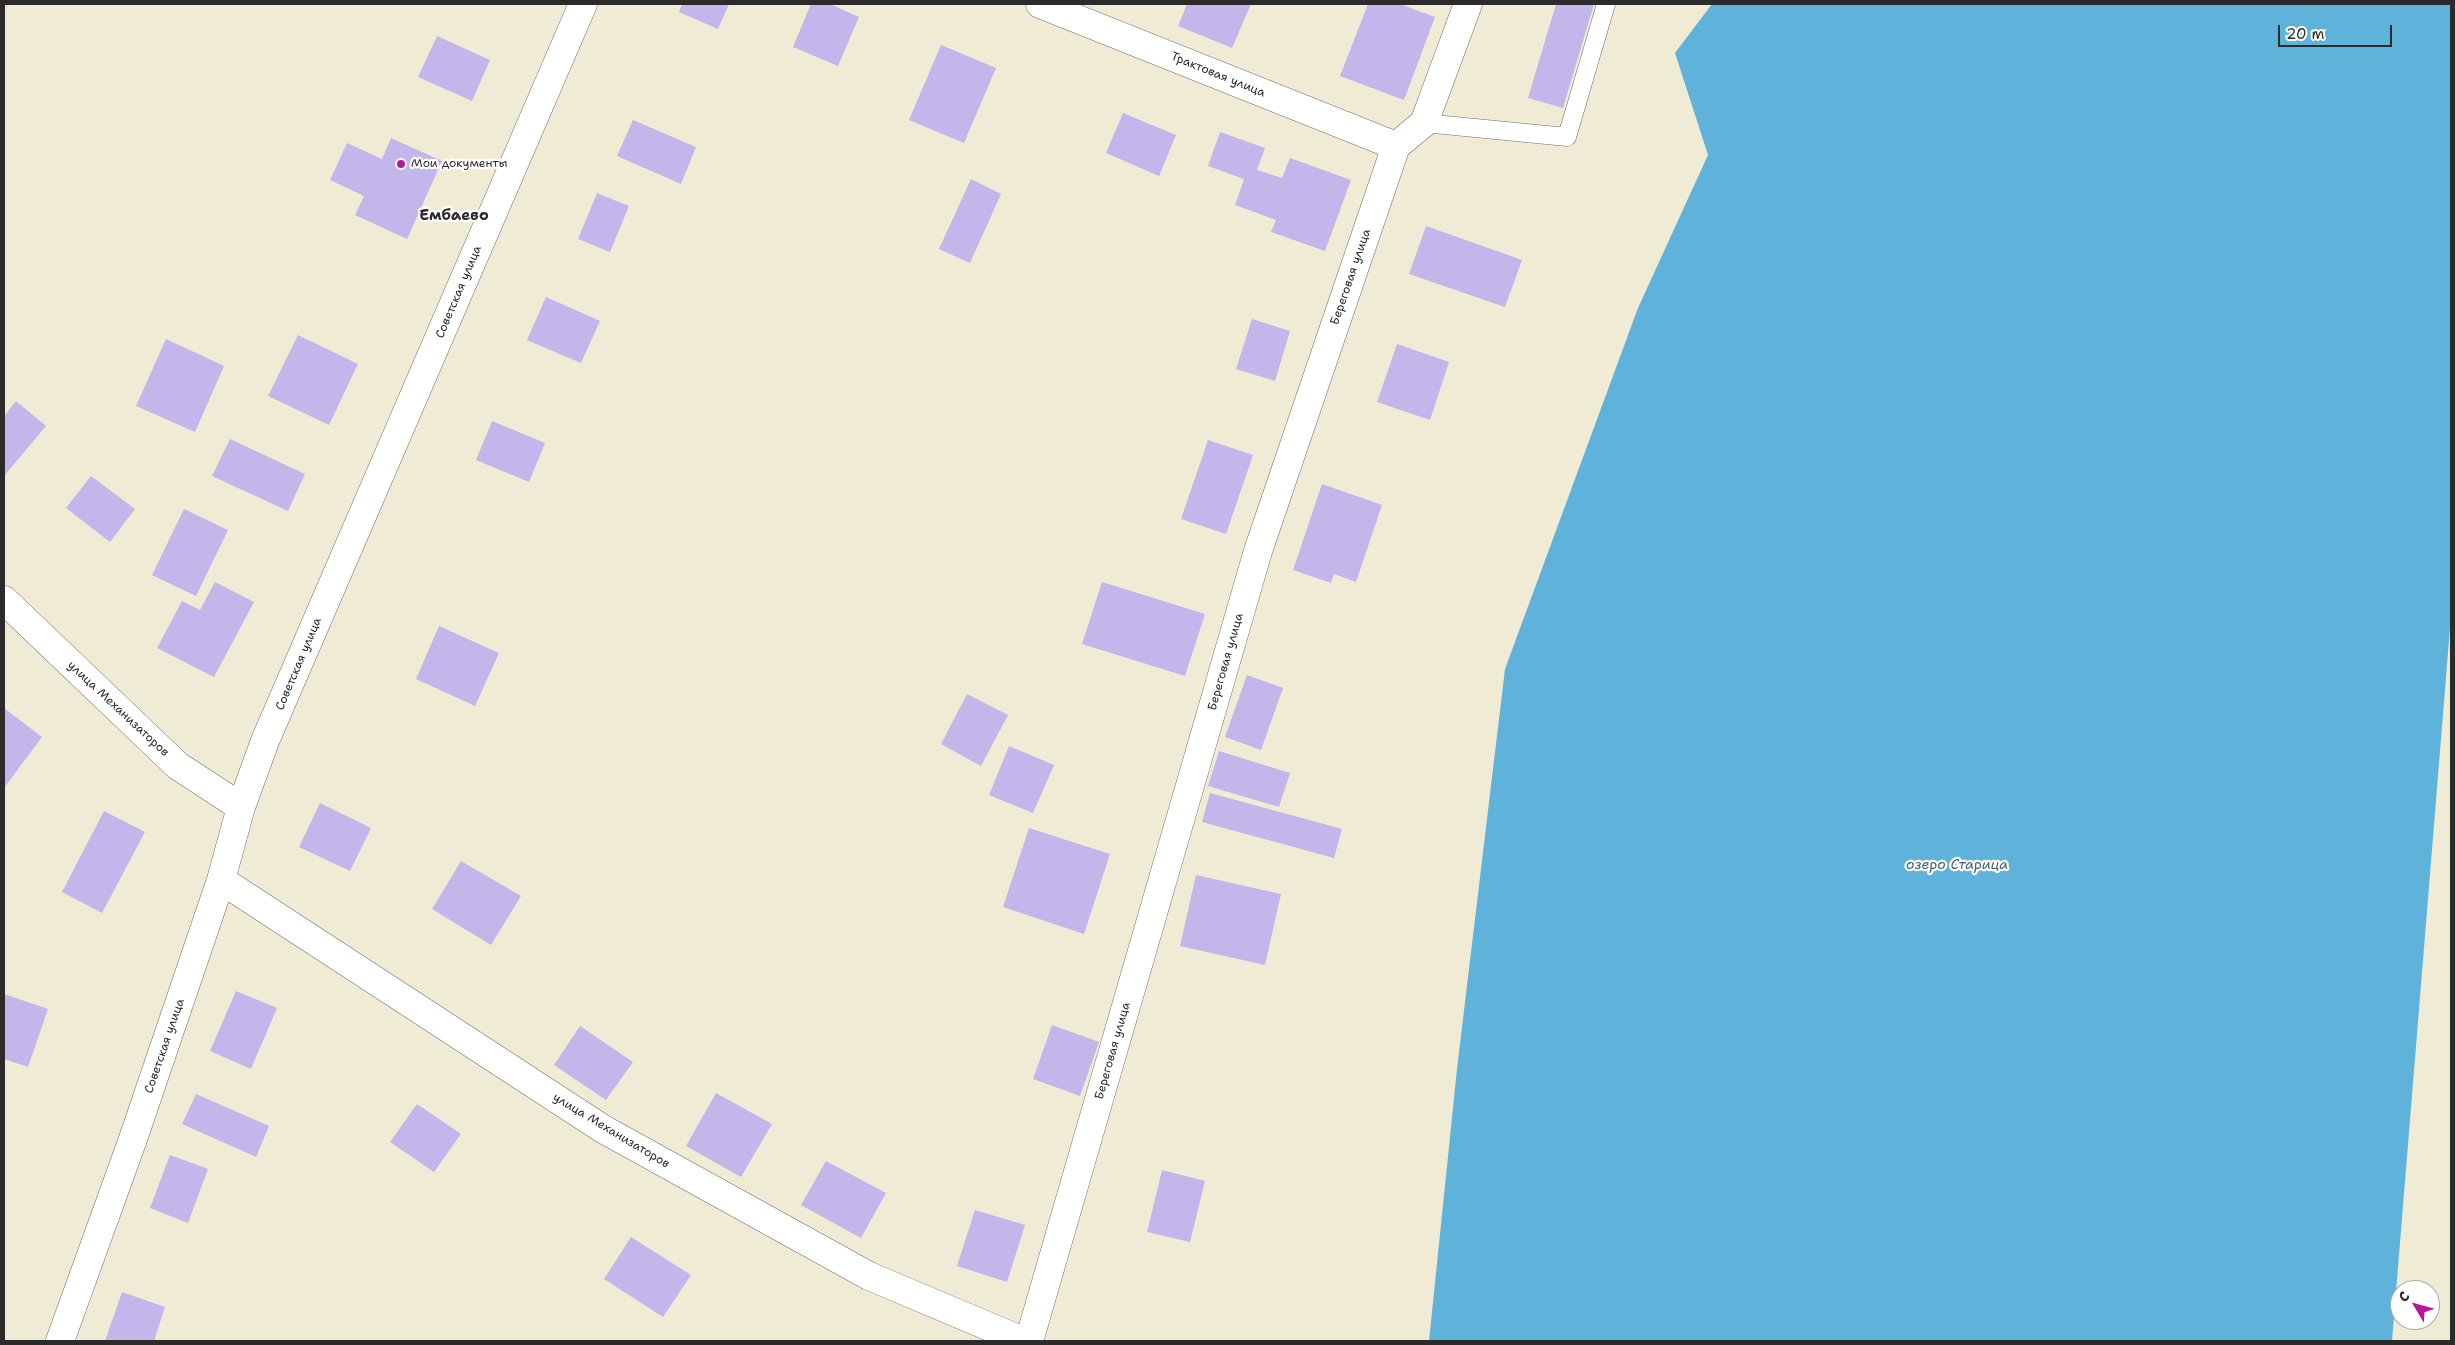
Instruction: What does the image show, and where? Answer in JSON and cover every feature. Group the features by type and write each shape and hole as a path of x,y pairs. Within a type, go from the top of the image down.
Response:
{"street":[{"name":"Советская улица","path":"60,1341 136,1130 221,880 240,807 265,742 583,4"},
{"name":"Трактовая улица","path":"1040,4 1396,146"},
{"path":"1396,146 1424,123 1468,4"},
{"name":"Береговая улица","path":"1029,1341 1258,551 1396,146"},
{"name":"улица Механизаторов","path":"4,600 178,766 240,807"},
{"name":"улица Механизаторов","path":"221,880 603,1129 869,1276 1023,1341"}],"lane":[{"path":"1424,123 1567,137 1606,4"}],"water":[{"name":"озеро Старица","path":"1712,4 2451,4 2451,616 2397,1280 2390,1280 2390,1330 2393,1330 2392,1341 1429,1341 1457,1069 1505,669 1638,308 1708,155 1675,53"}],"building":[{"path":"682,4 729,4 718,29 679,12"},
{"path":"811,4 830,4 859,17 838,66 793,47"},
{"path":"1187,4 1251,4 1232,48 1178,26"},
{"path":"1368,4 1400,4 1435,17 1404,100 1340,76"},
{"path":"1556,4 1594,4 1563,108 1528,98"},
{"path":"437,36 490,60 472,101 418,77"},
{"path":"941,45 996,68 964,143 909,120"},
{"path":"1123,113 1176,135 1159,176 1106,153"},
{"path":"633,120 696,147 681,184 617,156"},
{"path":"1220,132 1265,148 1257,170 1282,178 1290,158 1351,180 1325,251 1271,232 1276,220 1235,205 1244,179 1208,166"},
{"path":"391,138 442,161 407,239 355,215 364,196 330,180 347,143 382,159"},
{"path":"971,179 1001,194 970,263 939,249"},
{"path":"597,193 629,206 610,252 578,239"},
{"path":"1426,226 1522,260 1505,307 1409,274"},
{"path":"546,297 600,321 581,363 527,340"},
{"path":"1252,319 1290,331 1275,381 1236,369"},
{"path":"298,335 358,364 329,425 268,396"},
{"path":"166,339 224,366 195,432 136,406"},
{"path":"1397,344 1449,362 1430,420 1377,402"},
{"path":"16,401 46,426 4,476 4,416"},
{"path":"492,421 545,443 529,482 476,460"},
{"path":"230,439 305,474 288,511 212,476"},
{"path":"1208,440 1253,455 1226,534 1181,519"},
{"path":"91,476 135,509 110,542 66,508"},
{"path":"1322,484 1382,505 1356,582 1334,574 1331,583 1293,570"},
{"path":"184,509 228,530 196,596 152,575"},
{"path":"215,582 254,602 214,677 157,648 182,601 200,610"},
{"path":"1102,582 1205,614 1185,676 1082,644"},
{"path":"439,626 499,653 475,706 416,679"},
{"path":"1247,675 1283,688 1261,750 1225,737"},
{"path":"967,694 1008,715 981,766 941,744"},
{"path":"4,708 42,737 4,788"},
{"path":"1009,746 1054,765 1033,813 989,795"},
{"path":"1219,751 1290,773 1279,807 1208,786"},
{"path":"1210,793 1342,829 1334,858 1202,822"},
{"path":"320,803 371,828 350,871 299,847"},
{"path":"104,811 145,832 102,913 62,892"},
{"path":"1029,828 1110,854 1084,934 1003,907"},
{"path":"461,861 521,896 491,945 432,909"},
{"path":"1196,875 1281,894 1265,965 1180,946"},
{"path":"236,991 277,1008 251,1069 210,1051"},
{"path":"4,994 48,1009 28,1067 4,1059"},
{"path":"1052,1025 1099,1042 1080,1096 1033,1079"},
{"path":"580,1026 633,1062 606,1100 554,1065"},
{"path":"716,1093 772,1124 741,1177 686,1146"},
{"path":"196,1094 269,1126 256,1157 182,1124"},
{"path":"417,1104 461,1134 434,1172 390,1142"},
{"path":"170,1155 208,1169 188,1223 150,1208"},
{"path":"826,1161 886,1193 861,1238 801,1205"},
{"path":"1162,1170 1205,1181 1190,1242 1147,1232"},
{"path":"975,1210 1025,1225 1007,1282 957,1266"},
{"path":"631,1237 691,1275 663,1317 604,1279"},
{"path":"122,1292 165,1307 154,1341 105,1341"}],"place":[{"name":"Мои документы","path":"401,164"}],"district":[{"name":"Ембаево","path":"454,216"}]}
